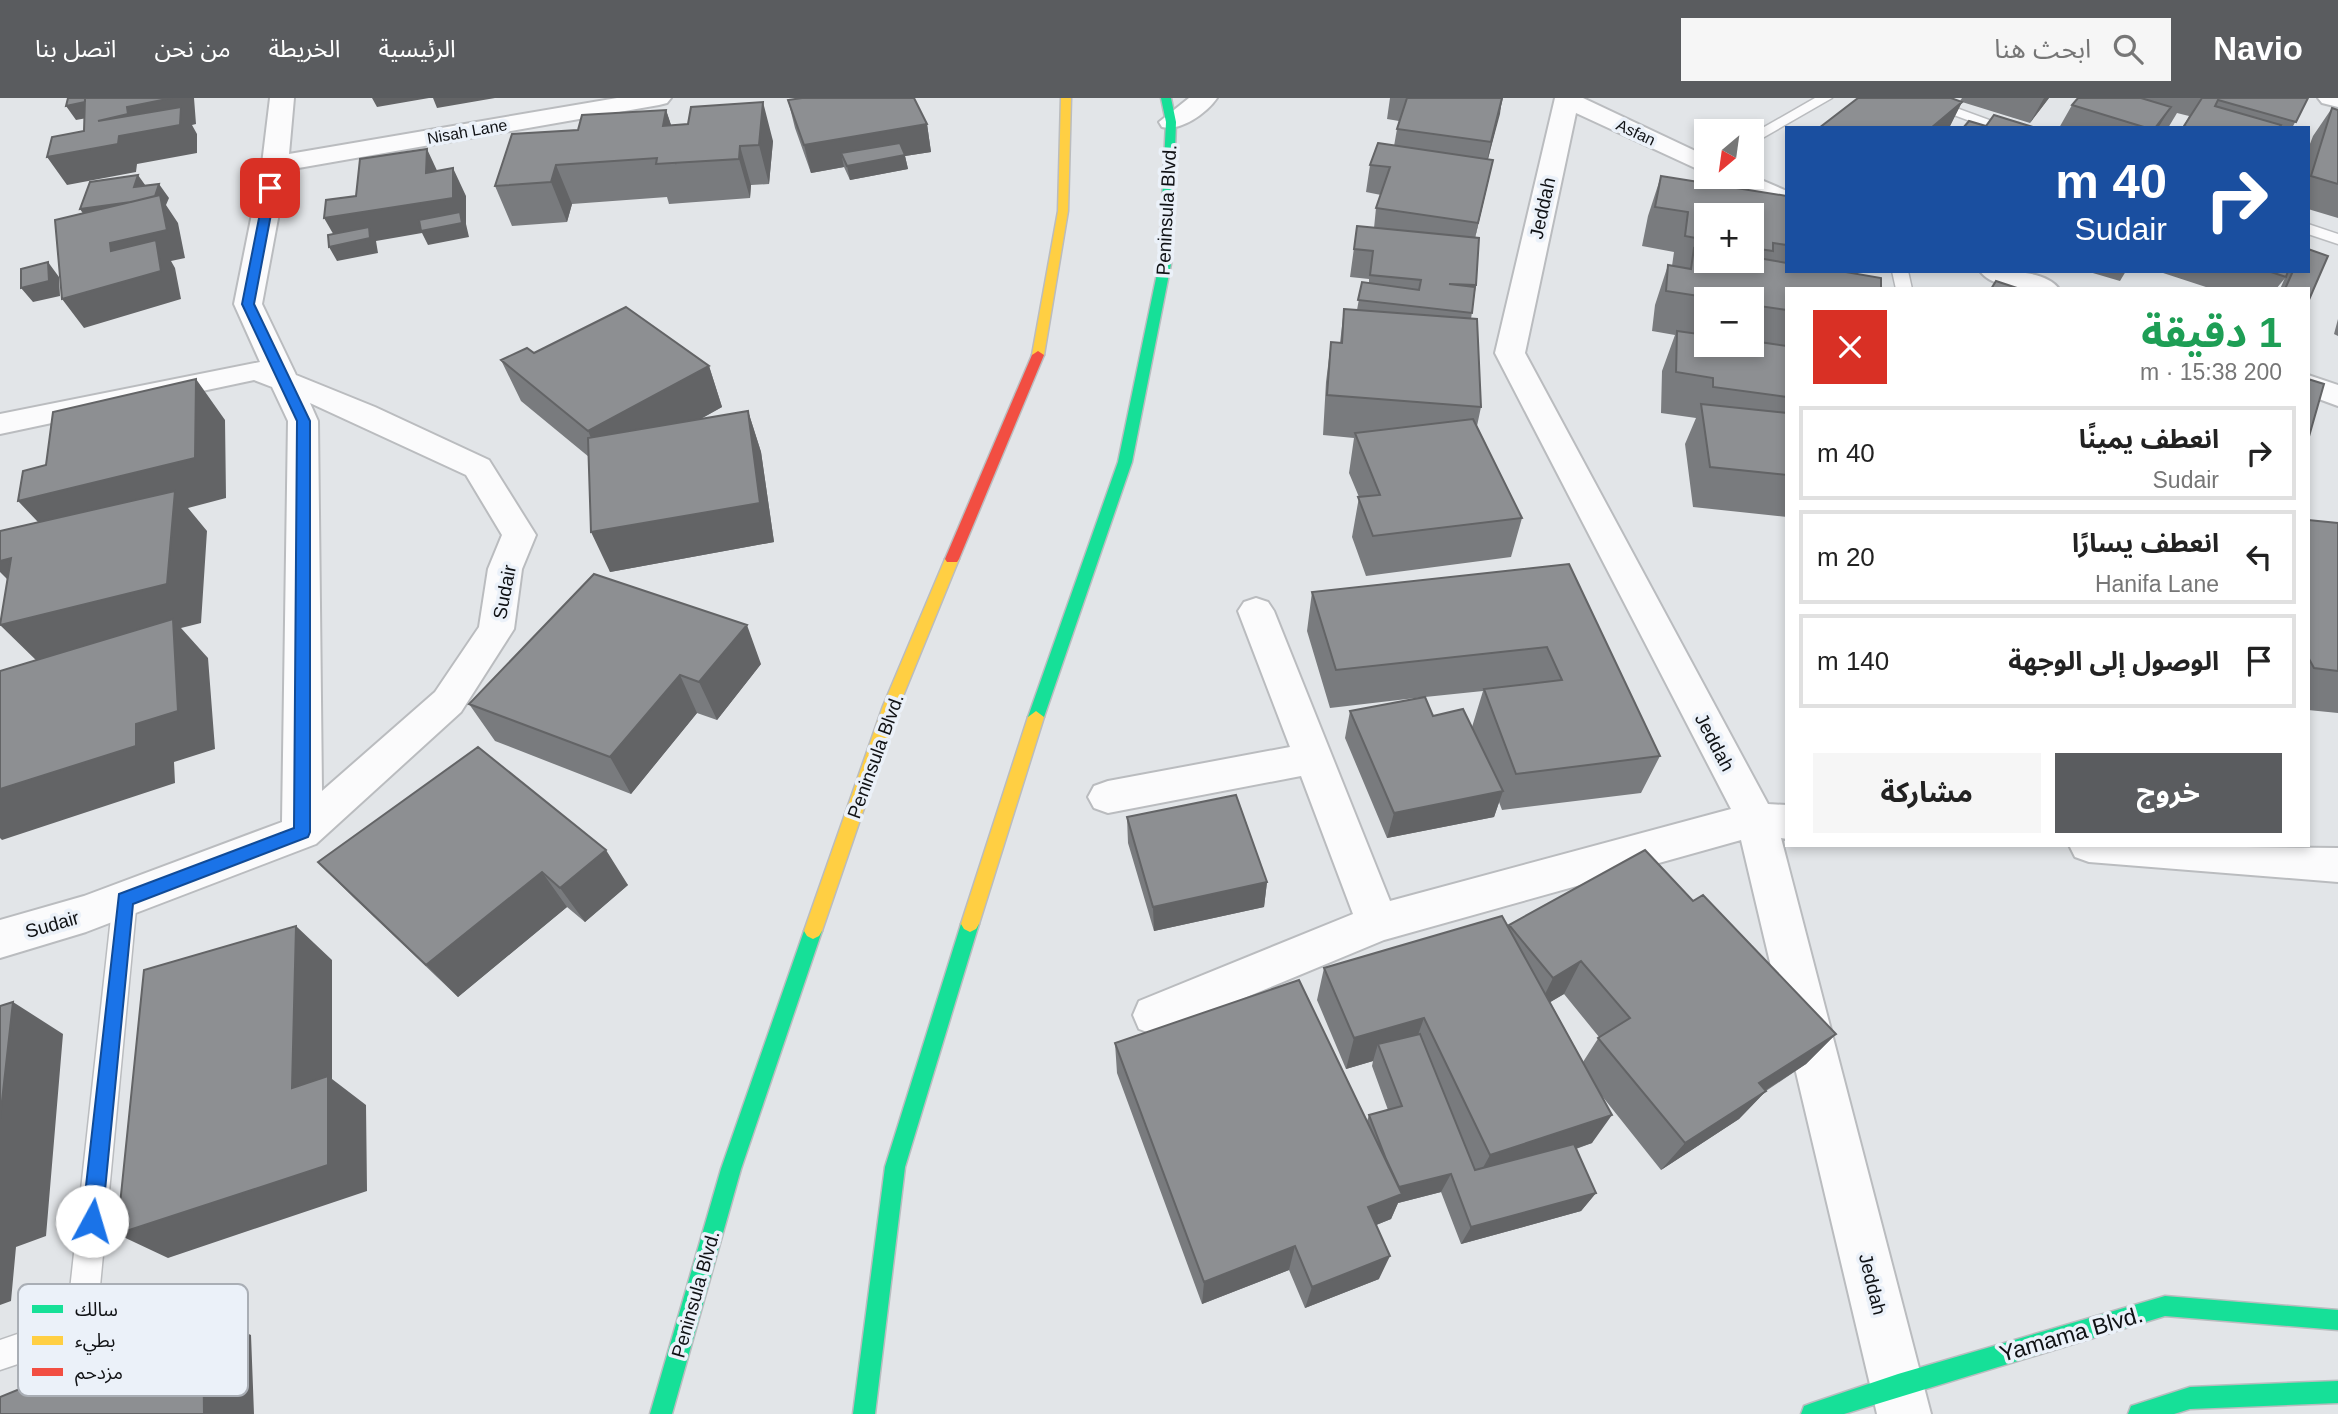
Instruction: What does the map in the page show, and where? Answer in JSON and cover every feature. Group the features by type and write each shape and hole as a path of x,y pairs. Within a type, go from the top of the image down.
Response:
{"main road":[{"name":"Peninsula Blvd.","path":"661,1414 731,1169 891,706 1039,352 1063,211 1066,98"},
{"name":"Peninsula Blvd.","path":"864,1414 895,1167 1017,772 1125,462 1166,264 1168,110"},
{"name":"Yamama Blvd.","path":"1812,1414 1901,1399 2165,1306 2338,1320"},
{"path":"2138,1414 2190,1398 2338,1392"}],"street":[{"path":"282,98 275,164 248,304 303,421 302,832"},
{"name":"Nisah Lane","path":"275,164 659,98"},
{"path":"1168,110 1205,98"},
{"path":"2329,98 2338,100"},
{"name":"Asfan","path":"1566,99 1694,159"},
{"name":"Jeddah","path":"1566,99 1510,353 1771,821 1901,1399"},
{"path":"1760,189 1785,200"},
{"path":"2000,273 2039,287"},
{"name":"Sudair","path":"0,424 257,370 364,414 478,468 519,535 505,569 496,629 448,702 302,832 86,914 0,939"},
{"path":"2310,385 2338,396"},
{"path":"1256,611 1378,923"},
{"path":"1108,797 1314,758"},
{"path":"1155,1015 1378,923 1771,821"},
{"path":"2115,847 2338,864"}],"lane":[{"path":"1764,133 1825,98"},
{"path":"1915,98 1998,126"},
{"path":"2310,230 2338,239"},
{"path":"86,1284 125,899"},
{"path":"0,1355 18,1349"}],"building":[{"path":"68,98 85,98 85,102 66,106"},
{"path":"85,98 172,98 127,107 128,114 98,121 181,107 180,125 119,136 118,144 47,157 52,137 84,131"},
{"path":"914,98 927,124 804,145 788,100"},
{"path":"1407,98 1502,98 1491,142 1397,129"},
{"path":"1858,98 1951,98 1962,102 1933,126 1822,126"},
{"path":"2078,98 2141,98 2171,107 2157,126 2140,126 2072,105"},
{"path":"2202,98 2308,98 2296,122 2218,100 2215,106 2280,126 2184,126"},
{"path":"763,102 759,145 740,146 739,159 656,164 657,158 556,165 551,182 495,186 512,134 578,130 582,115 666,110 663,126 688,124 691,107"},
{"path":"2332,108 2338,110 2338,184 2311,176"},
{"path":"1994,115 2030,126 1986,126"},
{"path":"1969,121 1986,126 1965,126"},
{"path":"900,143 905,155 847,166 841,153"},
{"path":"1378,143 1493,160 1478,223 1376,208 1390,167 1370,165"},
{"path":"427,149 426,173 453,168 453,198 324,218 326,200 356,196 360,159"},
{"path":"138,175 134,187 159,184 155,196 80,209 90,182"},
{"path":"1661,176 1694,181 1694,189 1743,189 1785,196 1785,245 1773,243 1773,251 1764,250 1764,203 1694,203 1694,238 1685,236 1688,212 1655,207"},
{"path":"160,195 167,230 110,243 111,251 156,240 161,271 62,299 55,220"},
{"path":"460,212 462,223 421,231 419,220"},
{"path":"1357,226 1479,238 1476,285 1449,284 1475,287 1472,313 1358,300 1362,282 1419,290 1421,280 1370,275 1373,251 1354,249"},
{"path":"369,227 370,238 329,247 328,235"},
{"path":"1694,248 1694,273 1764,273 1764,259 1785,263 1785,273 1852,273 1881,278 1881,287 1785,287 1785,310 1764,307 1764,287 1694,287 1694,295 1666,291 1668,265 1691,269"},
{"path":"2310,250 2328,256 2310,297 2310,287 2286,287 2292,273 2310,273"},
{"path":"48,262 49,281 21,288 21,269"},
{"path":"1996,281 2014,287 1992,287"},
{"path":"626,307 709,366 588,431 501,360 527,348 534,353"},
{"path":"1344,309 1477,319 1481,407 1327,395 1331,342 1342,343"},
{"path":"1677,331 1694,333 1694,357 1764,357 1764,343 1785,346 1785,397 1713,387 1713,378 1676,372"},
{"path":"196,379 195,458 18,501 23,471 46,465 53,412"},
{"path":"2310,380 2324,384 2310,433"},
{"path":"1701,404 1785,413 1785,475 1710,467"},
{"path":"748,411 760,503 591,532 588,438"},
{"path":"1473,419 1522,518 1373,536 1358,497 1380,495 1355,433"},
{"path":"175,491 167,584 0,625 11,558 0,561 0,531"},
{"path":"2310,520 2338,523 2338,671 2314,668 2310,661"},
{"path":"1569,564 1660,756 1516,774 1484,689 1562,680 1547,647 1336,670 1312,592"},
{"path":"594,574 747,625 699,682 680,675 610,757 469,704"},
{"path":"173,619 178,711 136,724 136,746 0,789 0,671"},
{"path":"1425,697 1433,716 1463,709 1503,791 1394,813 1350,711"},
{"path":"478,747 606,850 560,888 542,872 426,965 318,862"},
{"path":"1236,795 1267,882 1153,907 1127,817"},
{"path":"1645,850 1693,901 1703,895 1836,1034 1759,1083 1766,1091 1685,1143 1598,1038 1630,1018 1581,961 1553,978 1509,925"},
{"path":"1502,916 1612,1115 1490,1155 1424,1018 1354,1038 1324,968"},
{"path":"296,926 292,1088 328,1076 328,1165 117,1234 144,970"},
{"path":"1299,980 1402,1194 1368,1207 1390,1256 1312,1287 1295,1246 1204,1282 1115,1043"},
{"path":"13,1002 0,1119 0,1006"},
{"path":"1420,1034 1475,1170 1574,1144 1596,1193 1471,1227 1451,1174 1399,1187 1369,1115 1402,1106 1378,1044"},
{"path":"18,1390 18,1396 204,1396 204,1414 0,1414 0,1397"}],"traffic: fast":[{"path":"1036,717 1125,462 1165,264 1171,122 1166,98"},
{"path":"864,1414 895,1167 970,924"},
{"path":"661,1414 731,1169 813,931"},
{"path":"1812,1414 1898,1385 2165,1306 2338,1320"},
{"path":"2139,1414 2190,1398 2338,1392"}],"traffic: slow":[{"path":"1038,355 1063,211 1066,98"},
{"path":"813,931 891,706 952,559"},
{"path":"970,924 1036,717"}],"traffic: jam":[{"path":"952,559 1038,355"}],"route":[{"path":"92,1221 125,899 302,832 303,421 248,304 270,188"}]}
